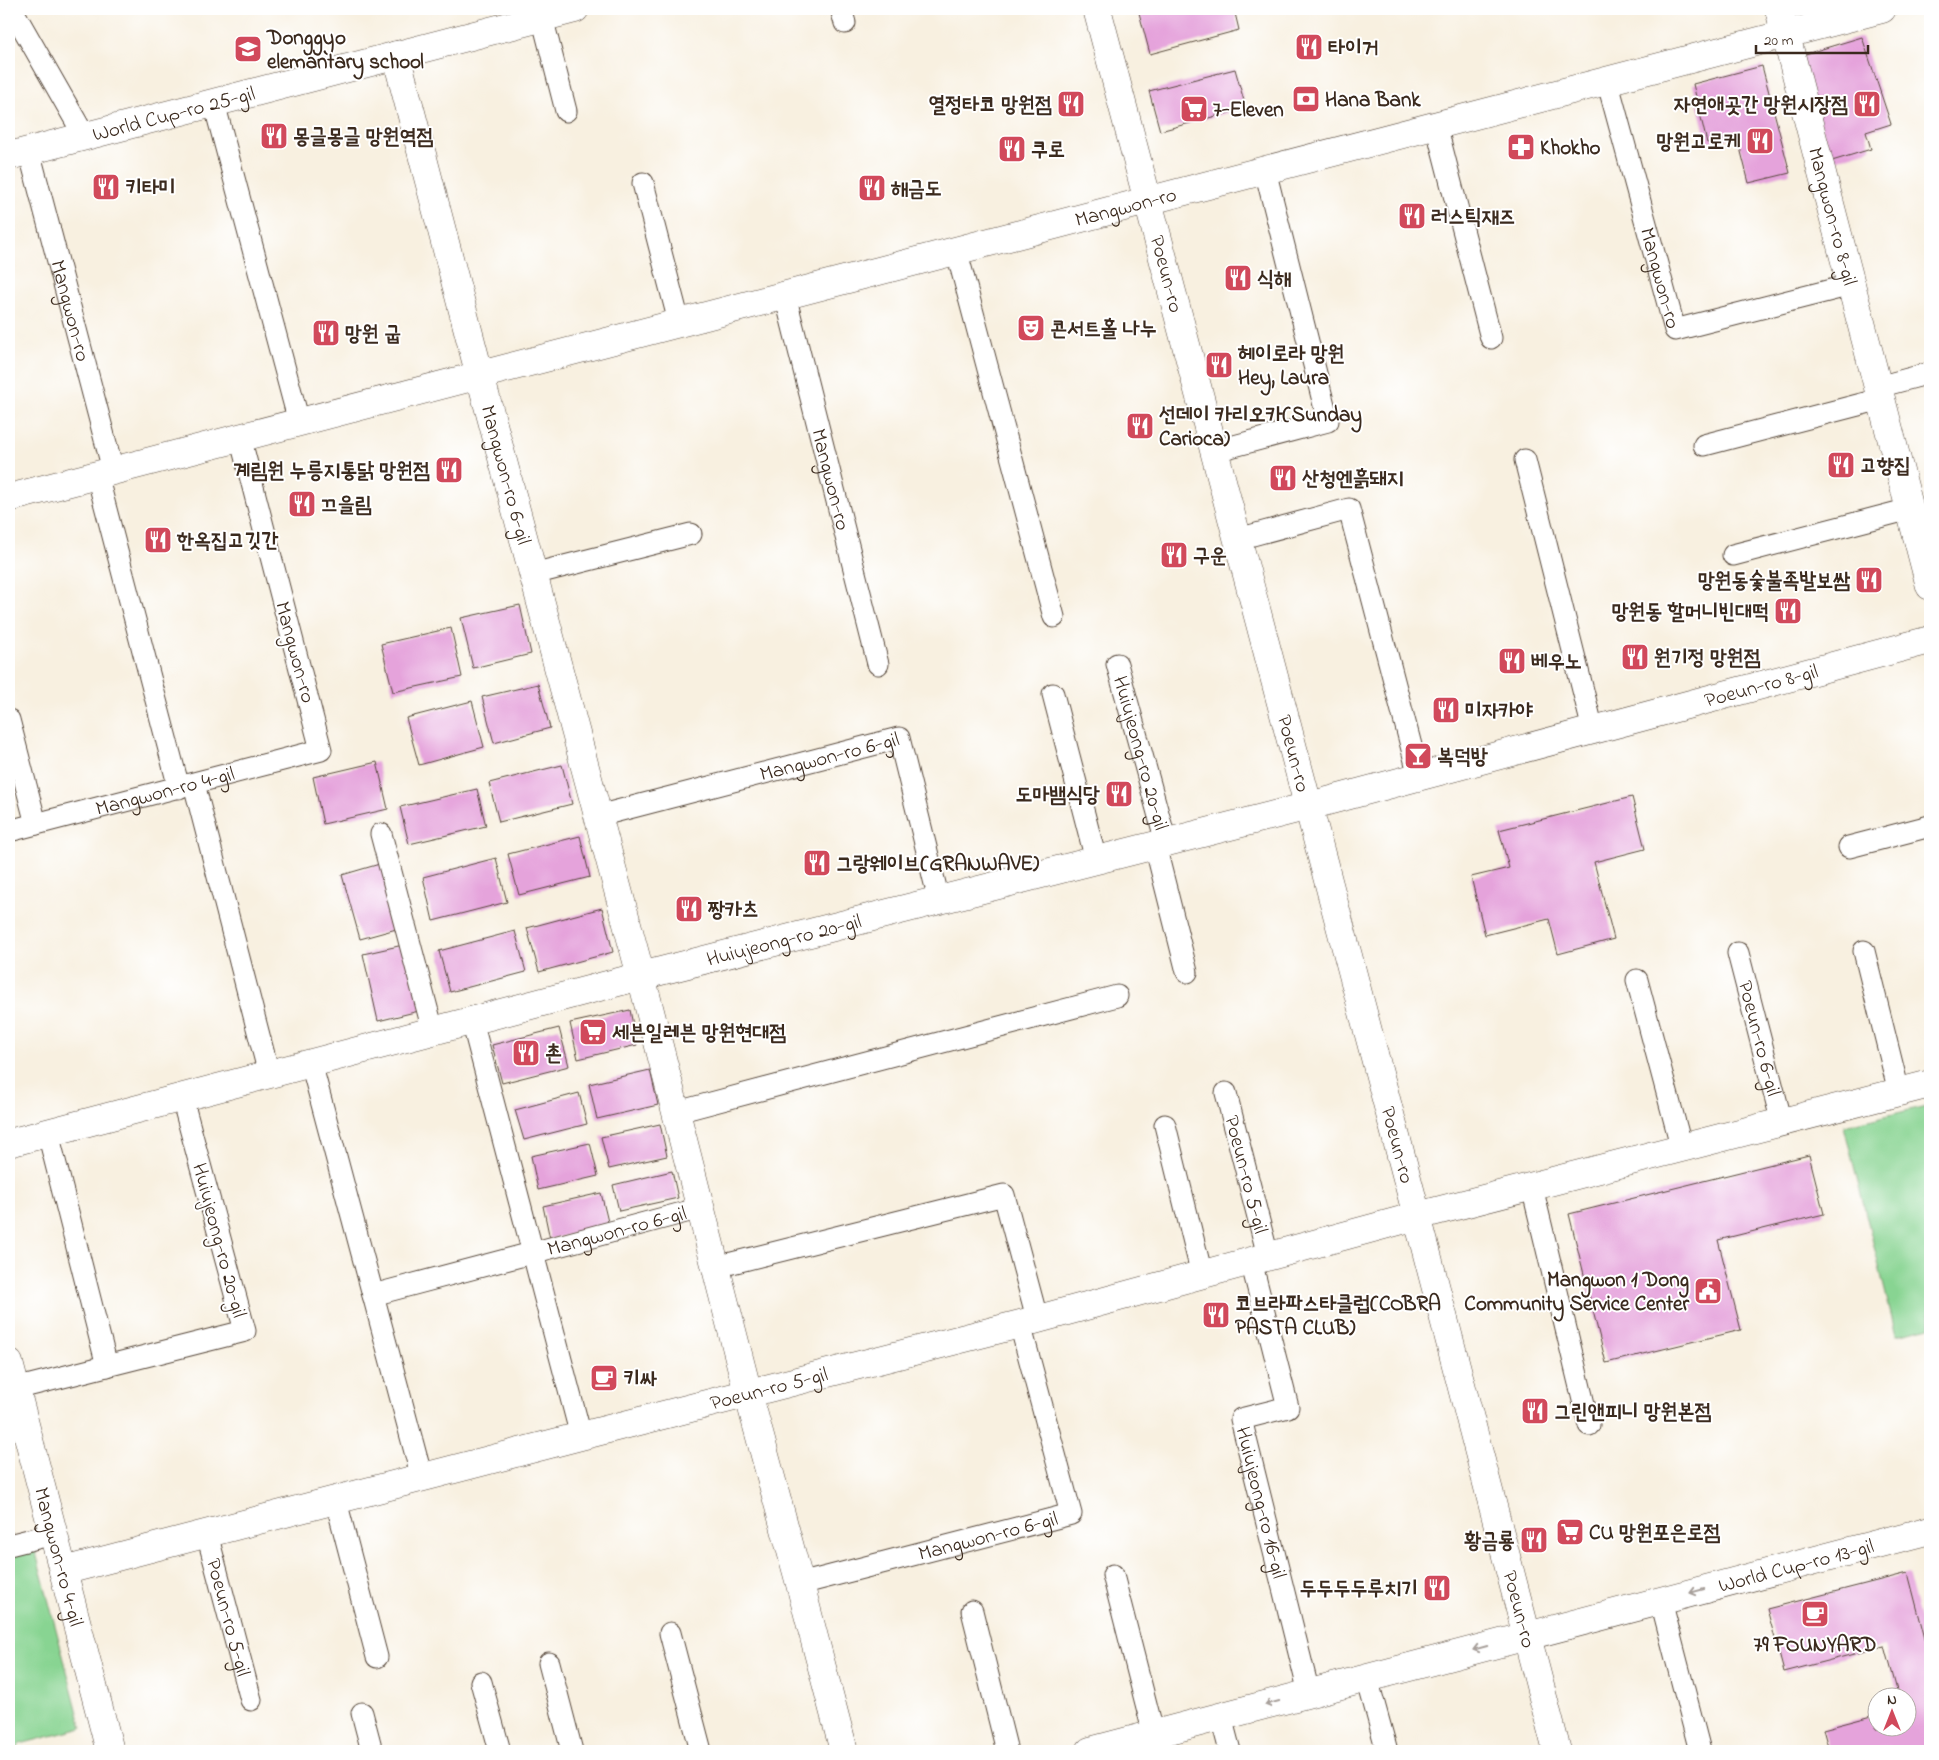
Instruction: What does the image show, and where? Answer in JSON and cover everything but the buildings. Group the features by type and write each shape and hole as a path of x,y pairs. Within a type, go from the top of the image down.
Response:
{"street":[{"name":"World Cup-ro 25-gil","path":"19,154 575,9"},
{"name":"Poeun-ro","path":"1097,9 1149,200 1557,1751"},
{"name":"Mangwon-ro","path":"9,498 1607,80 1782,21 1882,9"},
{"name":"Mangwon-ro 8-gil","path":"1782,21 1930,586"},
{"path":"396,55 480,374"},
{"name":"Mangwon-ro 6-gil","path":"480,374 642,976 748,1393 844,1751"},
{"name":"Poeun-ro 8-gil","path":"1309,806 1930,640"},
{"name":"Huiujeong-ro 20-gil","path":"9,1143 642,976 1309,806"},
{"name":"Poeun-ro 6-gil","path":"1417,1216 1930,1084"},
{"name":"Poeun-ro 5-gil","path":"63,1572 1029,1321 1417,1216"},
{"name":"Mangwon-ro 4-gil","path":"9,1363 110,1751"},
{"name":"World Cup-ro 13-gil","path":"1527,1636 1930,1530"},
{"path":"1090,1751 1527,1636"}],"lane":[{"path":"12,9 85,137"},
{"path":"542,17 566,111"},
{"name":"Mangwon-ro","path":"1607,80 1675,330 1851,285"},
{"path":"214,103 299,422"},
{"path":"1436,125 1491,338"},
{"name":"Mangwon-ro","path":"19,154 187,786"},
{"path":"1215,451 1328,421 1264,170"},
{"path":"643,183 679,322"},
{"path":"956,249 1054,617"},
{"name":"Mangwon-ro","path":"785,295 878,664"},
{"path":"1704,445 1880,393 1930,373"},
{"name":"Mangwon-ro","path":"240,437 322,750"},
{"path":"1525,460 1594,730"},
{"path":"1238,539 1349,509 1419,776"},
{"path":"1733,556 1910,509"},
{"path":"533,574 691,534"},
{"name":"Huiujeong-ro 20-gil","path":"1118,664 1161,844 1187,972"},
{"path":"1052,694 1096,860"},
{"path":"9,720 36,824"},
{"name":"Mangwon-ro 6-gil","path":"598,816 898,738 939,900"},
{"name":"Mangwon-ro 4-gil","path":"9,831 322,750"},
{"path":"187,786 270,1074"},
{"path":"1849,847 1930,826"},
{"path":"381,834 433,1031"},
{"path":"1864,951 1899,1092"},
{"name":"Poeun-ro 6-gil","path":"1738,953 1782,1123"},
{"path":"1636,980 1682,1149"},
{"path":"677,1112 1118,996"},
{"path":"472,1021 581,1436"},
{"path":"311,1063 422,1478"},
{"name":"Poeun-ro 5-gil","path":"1226,1093 1260,1258"},
{"name":"Huiujeong-ro 20-gil","path":"15,1389 245,1331 182,1098"},
{"path":"1165,1125 1202,1275"},
{"path":"48,1133 107,1366"},
{"path":"1532,1187 1590,1425"},
{"name":"Mangwon-ro 6-gil","path":"716,1267 1004,1195 1071,1514 800,1584"},
{"name":"Mangwon-ro 6-gil","path":"532,1253 701,1208"},
{"path":"374,1295 532,1253"},
{"name":"Huiujeong-ro 16-gil","path":"1260,1258 1288,1407 1241,1419 1309,1694"},
{"path":"336,1501 377,1657"},
{"path":"9,1545 54,1534"},
{"name":"Poeun-ro 5-gil","path":"206,1534 251,1700"},
{"path":"1113,1575 1154,1734"},
{"path":"1661,1601 1700,1751"},
{"path":"972,1611 1007,1751"},
{"path":"670,1633 701,1751"},
{"path":"549,1663 572,1751"},
{"path":"1367,1678 1387,1751"},
{"path":"482,1682 500,1751"},
{"path":"362,1713 372,1751"},
{"path":"1221,1717 1230,1751"}],"green space":[{"path":"1930,1105 1930,1327 1896,1335 1844,1126"},
{"path":"35,1549 82,1728 20,1744 14,1751 9,1751 9,1556"}],"place":[{"name":"타이거","path":"1309,47"},
{"name":"Donggyo elemantary school","path":"248,49"},
{"name":"Hana Bank","path":"1306,99"},
{"name":"열정타코 망원점","path":"1071,104"},
{"name":"자연애곳간 망원시장점","path":"1867,104"},
{"name":"7-Eleven","path":"1194,109"},
{"name":"몽글몽글 망원역점","path":"274,136"},
{"name":"망원고로케","path":"1760,141"},
{"name":"Khokho","path":"1521,147"},
{"name":"쿠로","path":"1012,149"},
{"name":"키타미","path":"106,187"},
{"name":"해금도","path":"872,188"},
{"name":"러스틱재즈","path":"1412,216"},
{"name":"식해","path":"1238,278"},
{"name":"콘서트홀 나누","path":"1031,328"},
{"name":"망원 굽","path":"326,333"},
{"name":"헤이로라 망원 Hey, Laura","path":"1219,365"},
{"name":"선데이 카리오카(Sunday Carioca)","path":"1140,426"},
{"name":"고향집","path":"1841,465"},
{"name":"계림원 누릉지통닭 망원점","path":"449,470"},
{"name":"산청엔흙돼지","path":"1283,478"},
{"name":"끄을림","path":"302,504"},
{"name":"한옥집고깃간","path":"158,540"},
{"name":"구운","path":"1174,555"},
{"name":"망원동숯불족발보쌈","path":"1869,580"},
{"name":"망원동 할머니빈대떡","path":"1788,611"},
{"name":"원기정 망원점","path":"1635,657"},
{"name":"베우노","path":"1512,661"},
{"name":"미자카야","path":"1446,710"},
{"name":"복덕방","path":"1418,756"},
{"name":"도마뱀식당","path":"1119,794"},
{"name":"그랑웨이브(GRANWAVE)","path":"817,863"},
{"name":"짱카츠","path":"689,909"},
{"name":"세븐일레븐 망원현대점","path":"593,1032"},
{"name":"촌","path":"526,1053"},
{"name":"Mangwon 1 Dong Community Service Center","path":"1708,1291"},
{"name":"코브라파스타클럽(COBRA PASTA CLUB)","path":"1216,1315"},
{"name":"키싸","path":"604,1378"},
{"name":"그린앤피니 망원본점","path":"1535,1411"},
{"name":"CU 망원포은로점","path":"1570,1532"},
{"name":"황금룡","path":"1534,1540"},
{"name":"두두두두루치기","path":"1437,1588"},
{"name":"79 FOUNYARD","path":"1815,1614"}]}
